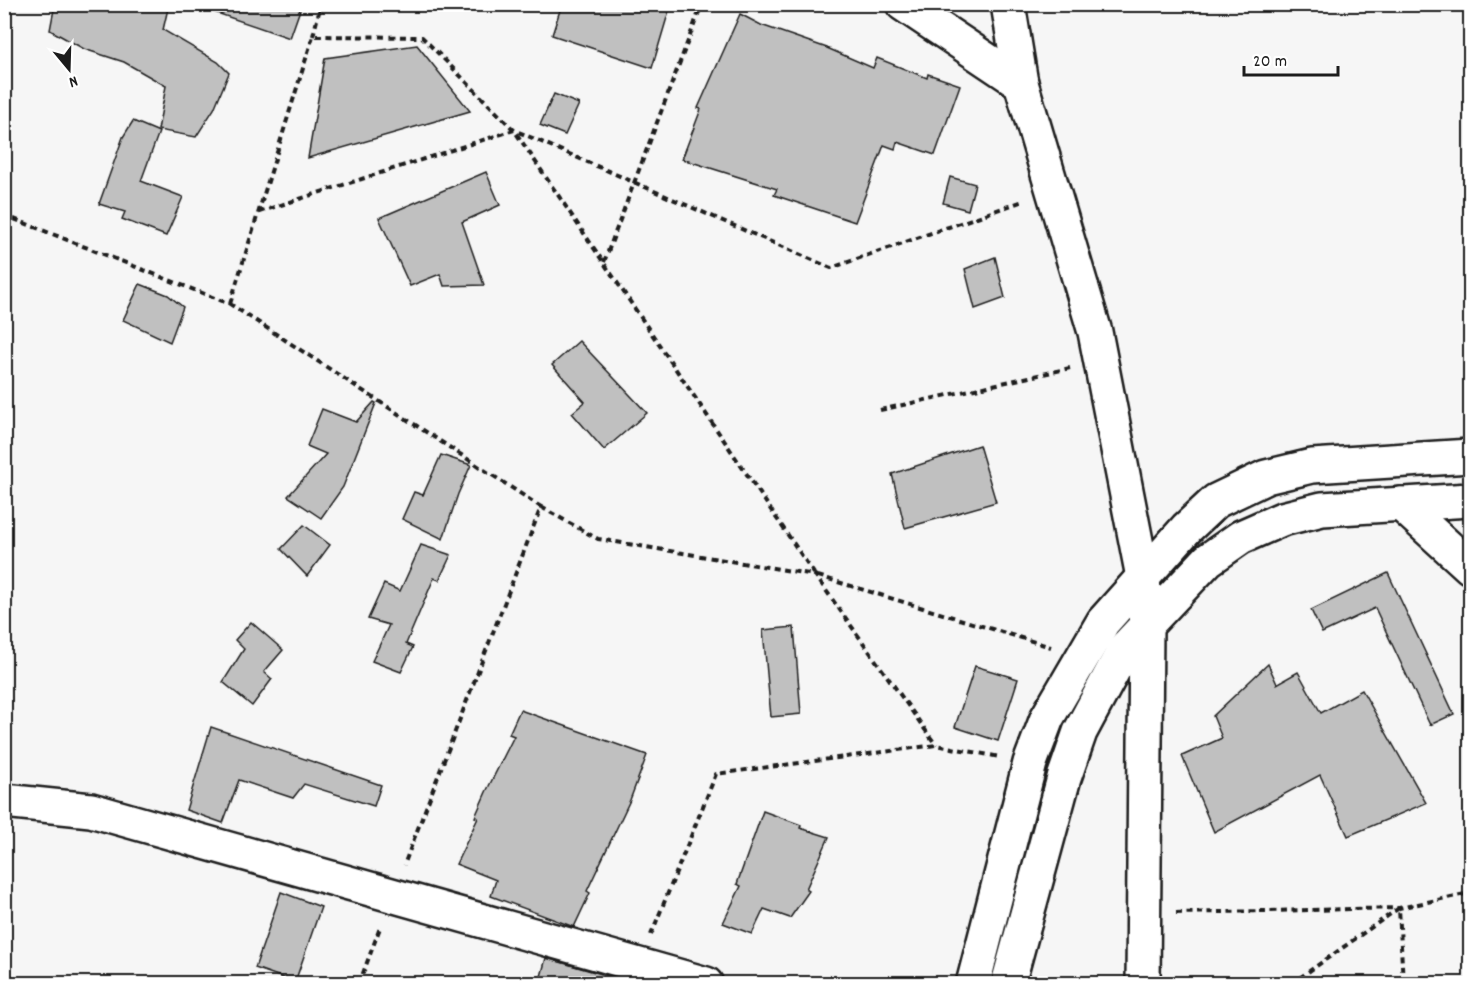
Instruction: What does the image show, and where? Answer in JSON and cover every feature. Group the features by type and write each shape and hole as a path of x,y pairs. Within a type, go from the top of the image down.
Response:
{"street":[{"path":"903,4 1021,83"},
{"path":"1008,4 1021,83 1095,332 1143,577 1146,626 1143,984"},
{"path":"973,984 1030,763 1047,718 1103,622 1187,528 1216,501 1266,477 1312,466 1470,456"},
{"path":"1008,984 1064,778 1080,732 1125,648 1208,560 1241,537 1282,519 1322,509 1470,500"},
{"path":"1401,504 1470,567"},
{"path":"4,801 91,810 706,984"}],"path":[{"path":"230,304 321,4"},
{"path":"603,262 702,4"},
{"path":"313,36 422,37 514,130 815,575 936,745"},
{"path":"258,212 514,130 831,268 1053,191"},
{"path":"4,215 230,304 541,507 598,539 815,575 1083,657"},
{"path":"880,410 1100,361"},
{"path":"359,984 541,507"},
{"path":"640,965 716,774 936,745 1030,763"},
{"path":"1143,914 1399,908 1470,893"},
{"path":"1291,984 1399,908"},
{"path":"1399,908 1403,984"}],"building":[{"path":"55,4 169,4 163,30 218,62 229,73 214,109 196,137 158,130 166,86 124,62 84,49 50,30"},
{"path":"206,4 302,4 290,38 205,9"},
{"path":"562,4 671,4 652,68 552,35"},
{"path":"740,14 761,25 827,48 873,68 877,58 927,78 928,74 960,85 935,155 897,142 895,149 884,145 855,222 774,195 777,189 682,159 701,109 698,108"},
{"path":"417,45 470,111 308,158 325,58"},
{"path":"554,94 579,104 565,135 540,125"},
{"path":"133,121 159,132 141,181 183,197 166,236 122,219 125,212 99,204 123,137"},
{"path":"486,172 500,205 462,222 484,285 444,286 440,274 410,286 379,218"},
{"path":"950,177 975,184 968,210 943,203"},
{"path":"995,257 1005,298 975,309 965,269"},
{"path":"140,284 168,295 183,307 170,342 123,320"},
{"path":"579,341 647,413 604,450 572,413 585,402 552,365"},
{"path":"374,402 376,403 343,487 321,518 288,496 326,454 307,446 322,409 356,422"},
{"path":"979,445 996,502 905,528 892,474"},
{"path":"441,455 471,465 458,494 443,539 402,519 414,492 423,495"},
{"path":"304,525 330,545 307,576 281,549"},
{"path":"421,545 451,555 439,580 434,578 406,644 413,647 401,672 372,661 389,625 368,619 384,584 400,591"},
{"path":"1388,573 1454,714 1430,725 1375,608 1322,633 1311,610"},
{"path":"251,622 283,650 264,672 272,679 252,706 223,682 244,649 235,640"},
{"path":"794,627 801,714 771,717 763,630"},
{"path":"1268,664 1277,684 1298,672 1321,713 1362,690 1426,803 1348,836 1320,775 1214,832 1182,756 1222,738 1213,716"},
{"path":"975,666 1018,679 998,741 955,727"},
{"path":"520,710 647,755 630,800 587,891 590,893 574,927 491,896 496,880 456,864 478,818 475,817 486,792 514,736 509,734"},
{"path":"211,727 381,785 374,806 304,784 293,798 239,780 223,823 186,810"},
{"path":"763,811 801,825 800,828 829,837 806,889 809,891 790,918 764,909 752,934 723,923 741,886 737,884"},
{"path":"281,892 321,907 295,982 255,968"},
{"path":"546,958 626,981 625,984 539,984"}]}
